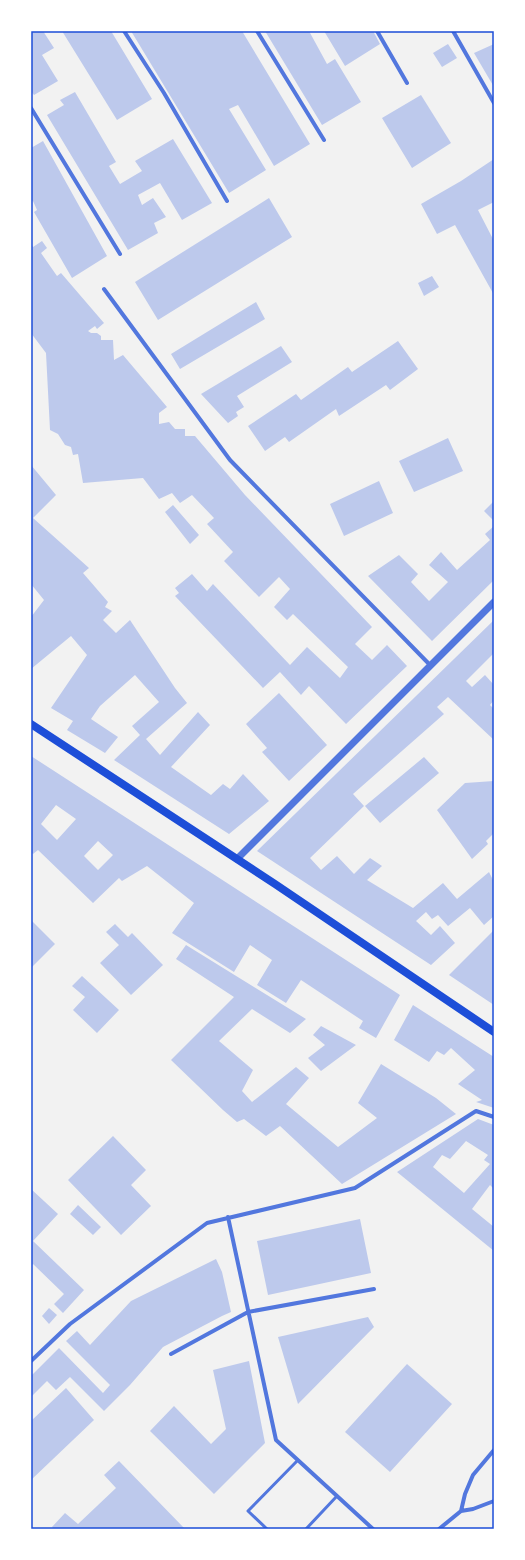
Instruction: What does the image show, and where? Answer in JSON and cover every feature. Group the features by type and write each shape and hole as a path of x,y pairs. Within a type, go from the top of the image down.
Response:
{"main road":[{"path":"31,724 237,859 494,1032"}],"street":[{"path":"124,31 164,93 227,201"},
{"path":"256,31 324,140"},
{"path":"377,31 407,83"},
{"path":"453,31 494,103"},
{"path":"31,108 84,191 120,254"},
{"path":"104,290 230,460 430,666"},
{"path":"237,859 494,602"},
{"path":"31,1361 70,1324 207,1222 356,1188 476,1111 494,1117"},
{"path":"228,1217 276,1440 373,1529"},
{"path":"171,1354 248,1312 374,1289"},
{"path":"461,1511 464,1494 473,1475 494,1450"},
{"path":"439,1529 461,1511 474,1509 494,1501"}],"lane":[{"path":"267,1529 248,1511 298,1460"},
{"path":"306,1529 337,1496"}],"building":[{"path":"31,31 43,31 54,48 42,55 58,81 34,95 31,91"},
{"path":"62,31 111,31 152,99 117,120"},
{"path":"131,31 242,31 310,144 274,166 238,105 229,109 266,170 229,193"},
{"path":"265,31 309,31 327,64 335,59 361,102 322,125"},
{"path":"324,31 373,31 380,44 345,66"},
{"path":"448,44 457,58 442,67 433,53"},
{"path":"494,44 494,87 474,53"},
{"path":"75,92 116,162 109,166 120,184 142,171 135,161 173,139 212,203 182,220 160,183 138,195 142,205 153,198 166,217 154,223 158,233 128,250 47,115 64,105 60,100"},
{"path":"421,95 451,143 412,168 382,118"},
{"path":"43,141 107,256 72,278 34,212 37,210 33,201 31,202 31,148"},
{"path":"494,159 494,202 478,210 494,241 494,295 455,225 437,234 421,204 461,181"},
{"path":"269,198 292,237 158,320 135,282"},
{"path":"42,241 47,248 41,253 57,276 61,273 104,323 97,329 95,326 88,331 91,333 97,333 101,336 101,340 113,340 114,360 123,355 167,407 159,413 159,424 169,422 175,429 185,429 185,436 195,436 245,495 372,627 355,644 372,660 387,645 407,666 346,724 309,686 301,695 280,672 263,688 175,596 179,593 175,588 192,574 207,591 213,584 290,665 307,647 340,678 348,667 293,614 287,620 274,607 290,589 279,577 259,597 224,561 233,552 207,524 214,518 192,495 180,503 172,493 159,499 143,478 83,483 78,454 73,455 71,447 65,445 58,434 50,430 46,353 31,333 31,244 33,247"},
{"path":"432,276 439,287 424,296 418,283"},
{"path":"256,302 265,319 180,369 171,354"},
{"path":"398,341 418,369 390,390 386,385 339,416 336,409 289,442 285,437 265,451 248,426 296,394 301,400 348,367 352,372"},
{"path":"281,346 292,362 237,396 244,407 236,412 238,416 228,423 201,394"},
{"path":"448,438 463,471 414,492 399,461"},
{"path":"31,465 56,495 33,518 89,568 83,573 108,602 105,607 112,611 103,620 116,633 130,620 175,688 187,703 146,739 160,755 198,712 210,725 171,767 211,795 223,784 230,789 243,774 269,801 229,834 114,760 140,735 132,726 159,702 135,675 100,706 91,719 118,737 105,753 67,730 73,721 51,708 87,655 71,636 31,669 31,617 44,600 31,584"},
{"path":"379,481 393,513 344,536 330,504"},
{"path":"494,501 494,521 484,511"},
{"path":"173,505 199,535 190,544 165,512"},
{"path":"494,526 494,580 432,641 368,576 399,555 418,574 411,582 429,601 448,582 429,565 441,552 457,570 490,540 485,534"},
{"path":"494,620 494,653 466,681 472,687 485,675 494,685 494,700 490,705 494,709 494,740 448,697 437,707 444,714 353,794 364,806 310,858 321,870 337,856 354,874 370,858 382,866 367,880 413,908 443,883 457,899 489,872 494,882 494,916 484,925 470,908 448,926 438,915 432,919 426,912 416,921 431,935 440,926 455,943 431,965 257,851"},
{"path":"279,693 327,745 289,781 262,752 267,748 246,724"},
{"path":"31,756 400,995 376,1038 359,1028 363,1021 301,980 286,1003 257,985 272,960 250,945 234,972 172,933 194,903 147,866 122,881 119,878 93,903 38,850 33,854 31,852","holes":["56,805 76,819 57,840 41,824","98,841 113,855 98,870 84,856"]},
{"path":"424,757 439,773 380,823 365,806"},
{"path":"494,781 494,833 486,841 488,844 472,859 437,810 465,783"},
{"path":"31,920 55,944 31,968"},
{"path":"115,924 128,937 132,933 163,965 131,995 100,963 119,945 106,932"},
{"path":"494,930 494,1005 449,975"},
{"path":"186,945 306,1019 290,1033 252,1009 219,1041 253,1070 242,1091 252,1102 296,1067 309,1078 286,1104 338,1147 377,1118 358,1103 381,1064 436,1098 456,1114 342,1184 280,1126 266,1136 244,1119 237,1122 171,1060 234,997 176,959"},
{"path":"82,976 119,1010 97,1033 73,1010 85,997 72,986"},
{"path":"413,1005 494,1057 494,1108 476,1102 482,1100 458,1084 475,1070 451,1048 444,1055 437,1051 429,1062 394,1040"},
{"path":"321,1026 356,1045 321,1071 308,1058 325,1045 313,1035"},
{"path":"478,1119 494,1125 494,1189 490,1185 472,1209 494,1227 494,1251 397,1172","holes":["466,1141 488,1155 484,1160 490,1164 464,1193 433,1167 442,1155 450,1159"]},
{"path":"113,1136 146,1170 131,1185 151,1206 121,1235 68,1180"},
{"path":"31,1189 58,1214 33,1241 84,1290 63,1313 54,1304 64,1294 33,1264 31,1266"},
{"path":"78,1205 101,1227 93,1235 70,1214"},
{"path":"360,1219 371,1273 268,1295 257,1241"},
{"path":"216,1259 222,1272 231,1312 163,1347 130,1385 104,1411 70,1377 56,1390 47,1381 31,1397 31,1376 59,1348 103,1393 110,1385 66,1341 77,1331 90,1345 131,1301"},
{"path":"49,1308 57,1315 49,1324 42,1316"},
{"path":"368,1317 374,1327 298,1404 278,1337"},
{"path":"249,1361 265,1443 214,1494 150,1431 174,1406 211,1444 226,1429 213,1370"},
{"path":"407,1364 452,1404 390,1472 345,1432"},
{"path":"66,1388 94,1420 31,1480 31,1421"},
{"path":"119,1461 185,1529 54,1529 52,1527 65,1513 78,1524 116,1488 104,1475"}]}
